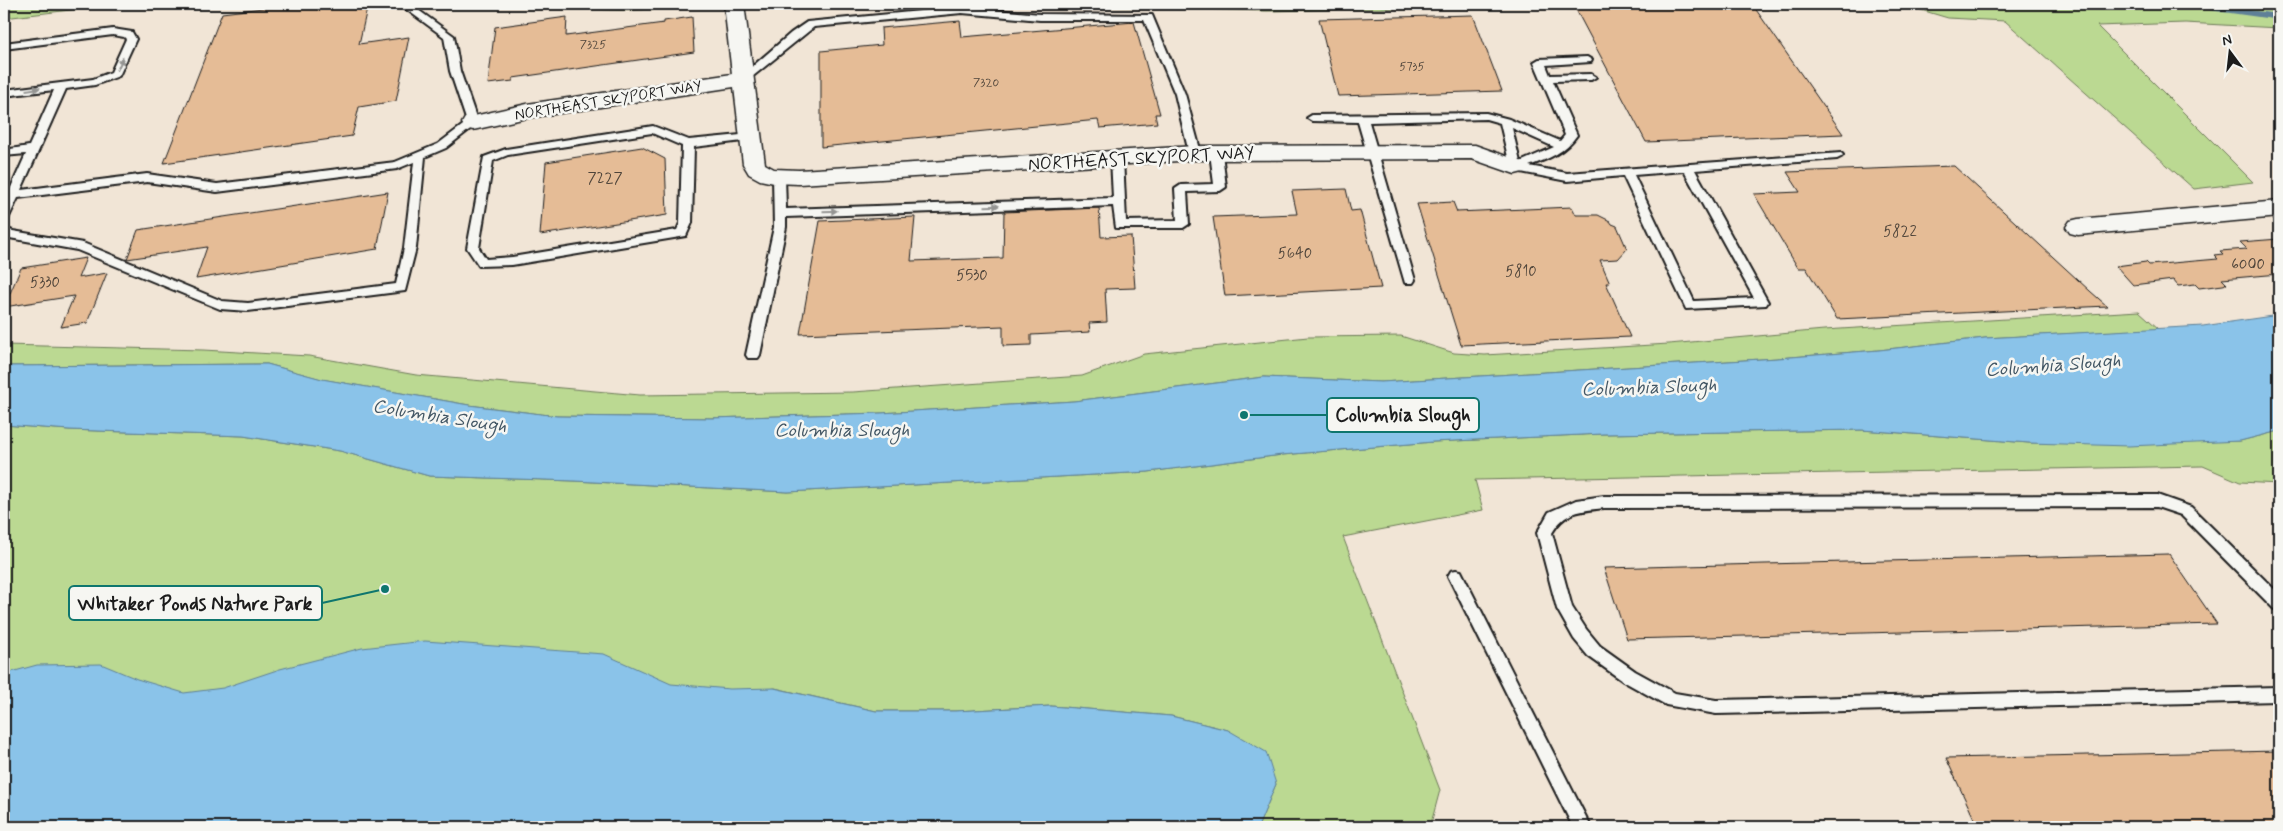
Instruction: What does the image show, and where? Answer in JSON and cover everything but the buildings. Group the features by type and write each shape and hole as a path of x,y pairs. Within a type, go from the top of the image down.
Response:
{"street":[{"path":"734,4 754,164 756,170 772,175"},
{"name":"NORTHEAST SKYPORT WAY","path":"473,123 527,111 743,79"},
{"name":"NORTHEAST SKYPORT WAY","path":"772,175 808,176 1205,153 1475,152 1516,167"},
{"path":"2078,227 2279,209"}],"lane":[{"path":"13,195 147,178 217,188 397,165 442,146 473,123 455,71 449,36 404,4"},
{"path":"743,79 758,64 779,49 792,35 811,24 962,10 1040,17 1148,17 1220,187 1181,189 1183,224 1120,225 1117,158"},
{"path":"4,46 105,32 128,34 131,39 115,74 95,82 4,93"},
{"path":"1516,167 1562,146 1567,142 1571,134 1539,62 1588,60"},
{"path":"1547,78 1590,77"},
{"path":"4,216 62,85"},
{"path":"1312,118 1364,119 1486,116 1505,121 1562,146"},
{"path":"1364,119 1409,280"},
{"path":"1505,121 1516,167"},
{"path":"688,144 686,223 682,234 512,261 484,263 473,248 488,159 506,152 653,129 688,144 751,137"},
{"path":"4,153 34,148"},
{"path":"4,232 10,235 79,246 220,305 248,307 401,288 410,248 420,155"},
{"path":"1516,167 1567,177 1837,155"},
{"path":"1627,172 1690,306 1762,302 1688,167"},
{"path":"753,355 781,213 772,175"},
{"path":"781,213 1120,202"},
{"path":"2279,604 2186,512 2157,501 1604,502 1576,506 1554,516 1544,533 1565,609 1580,634 1594,652 1629,676 1672,700 1716,707 2279,694"},
{"path":"1456,576 1582,827"}],"green space":[{"path":"4,4 120,4 4,18"},
{"path":"548,4 699,4 642,10 605,10"},
{"path":"1006,4 1528,4 1267,11"},
{"path":"1901,4 2279,4 2279,28 2185,23 2097,26 2253,182 2194,189 2005,21 1948,18"},
{"path":"2139,311 2159,329 1985,338 1879,350 1778,358 1381,382 1264,377 1074,401 881,413 711,418 557,416 469,405 321,379 267,364 4,366 4,345 203,350 309,356 416,375 640,395 853,392 1082,376 1144,354 1308,337 1401,336 1454,353 1485,355 1669,344 1824,330"},
{"path":"4,425 69,430 243,436 340,451 429,476 788,492 1148,472 1282,455 1433,442 1603,434 1862,430 2029,443 2240,441 2279,431 2279,484 2240,482 2203,466 1475,480 1483,510 1343,537 1440,790 1430,827 1258,827 1276,784 1228,730 1171,716 1051,706 955,711 876,711 775,688 4,827"}],"water":[{"path":"2279,315 2279,431 2240,441 2129,446 2029,443 1862,430 1603,434 1433,442 1282,455 1148,472 788,492 429,476 340,451 243,436 69,430 4,425 4,366 267,364 322,379 469,405 557,416 711,418 881,413 1074,401 1264,377 1381,382 1778,358 1879,350 1985,338 2203,326"},
{"path":"425,641 604,654 671,684 730,689 774,688 876,711 955,711 1051,706 1171,716 1228,730 1266,752 1276,784 1258,827 4,827 4,674 37,665 101,664 137,679 184,693 223,688 280,669 362,648"}],"waterway":[{"name":"Columbia Slough","path":"1382,4 1390,4"},
{"name":"Columbia Slough","path":"2186,4 2279,17"}],"place":[{"name":"Columbia Slough","path":"1244,415"},
{"name":"Whitaker Ponds Nature Park","path":"385,589"}]}
